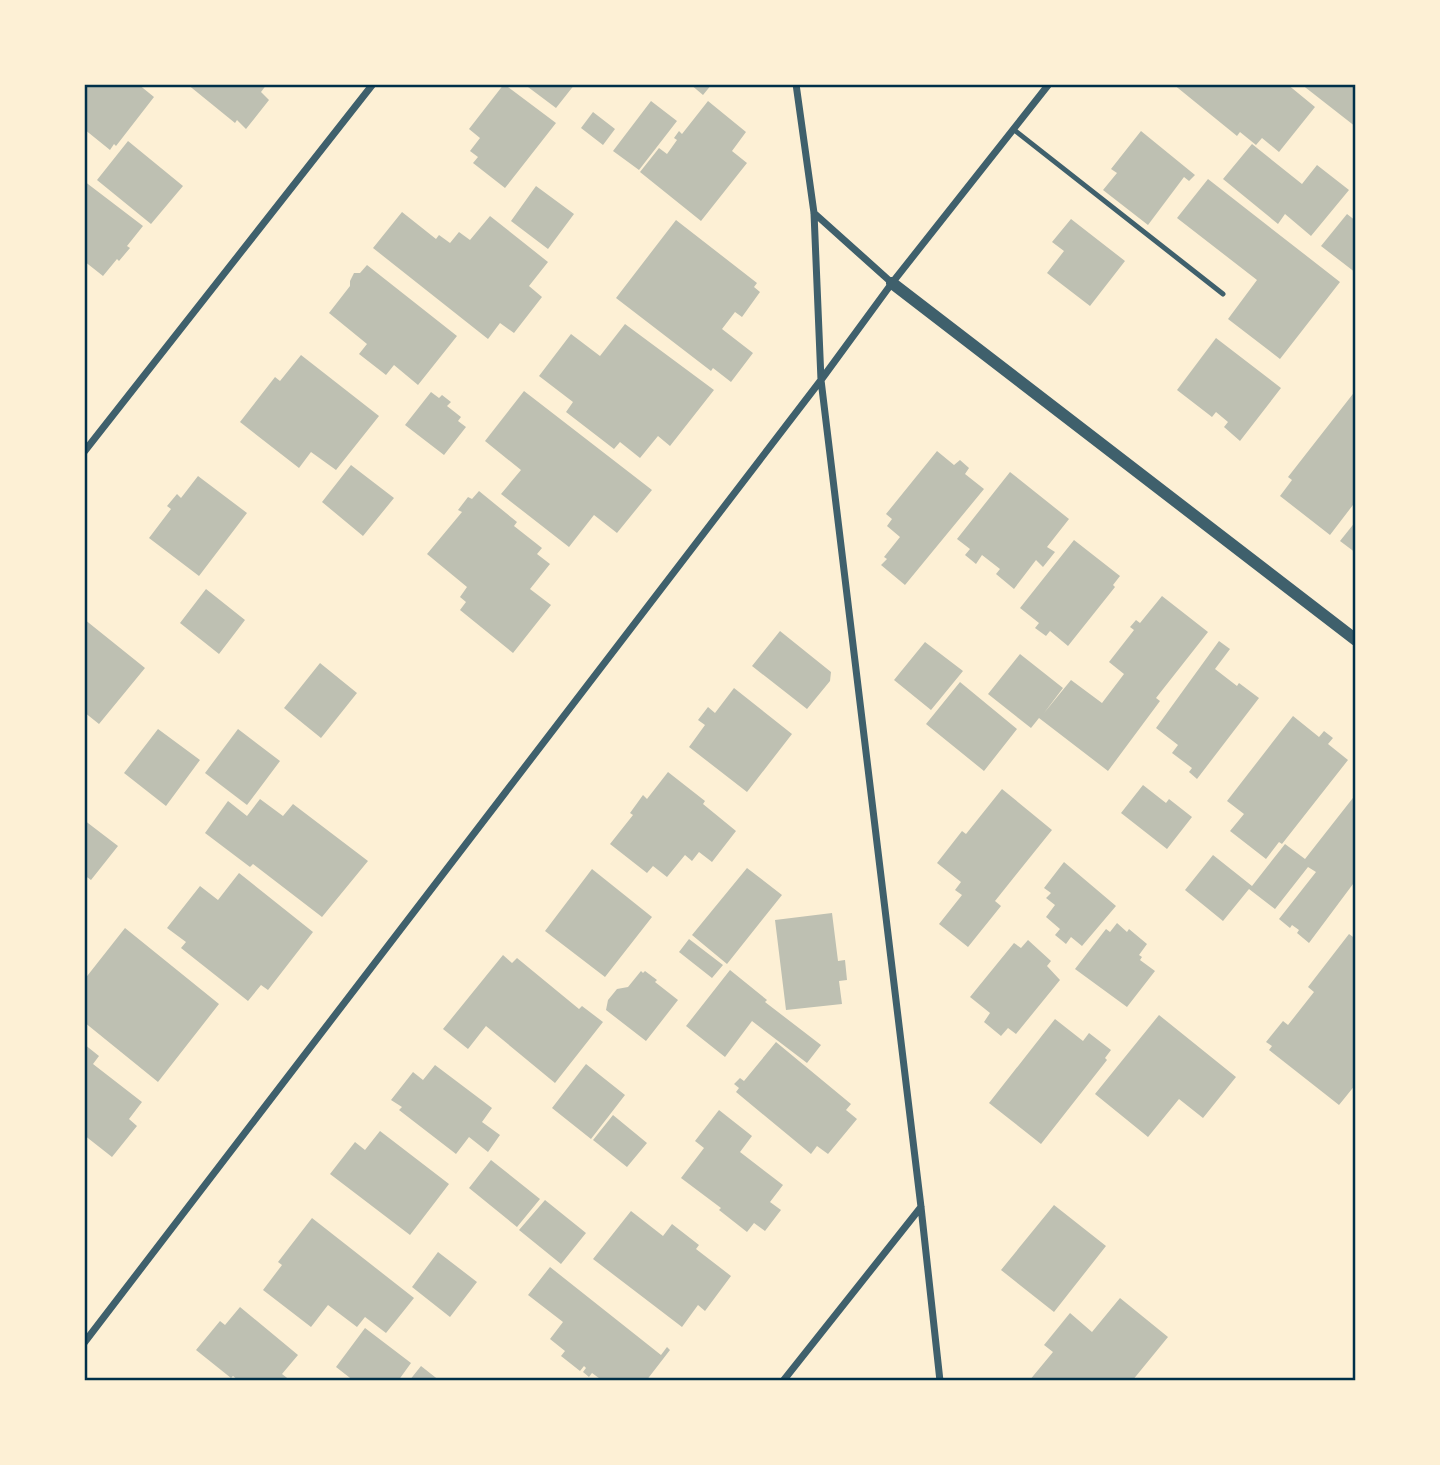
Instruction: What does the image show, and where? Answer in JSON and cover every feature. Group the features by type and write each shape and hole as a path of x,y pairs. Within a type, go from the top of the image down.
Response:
{"street":[{"path":"84,453 373,84"},
{"path":"796,84 814,214 821,380 940,1381"},
{"path":"84,1343 821,380 892,283 1049,84"},
{"path":"814,214 892,283 1356,640"},
{"path":"783,1381 921,1207"}],"lane":[{"path":"1013,129 1223,294"}],"building":[{"path":"84,84 138,84 154,97 110,150 84,129"},
{"path":"187,84 267,84 261,92 269,100 246,129"},
{"path":"504,84 556,123 505,188 473,163 478,157 470,151 480,138 469,129"},
{"path":"524,84 575,84 556,108"},
{"path":"690,84 712,84 703,95"},
{"path":"1173,84 1287,84 1315,107 1279,152 1262,138 1256,145 1240,132 1237,136"},
{"path":"1301,84 1356,84 1356,127"},
{"path":"651,101 677,121 639,170 613,151"},
{"path":"708,101 746,132 732,151 747,163 701,221 640,172 659,148 667,154 677,140 674,138 679,131 682,134"},
{"path":"593,112 615,129 603,145 581,128"},
{"path":"1141,131 1195,175 1189,181 1184,177 1148,225 1103,190 1117,173 1111,169"},
{"path":"128,141 183,186 151,224 97,180"},
{"path":"1252,144 1302,184 1317,165 1349,190 1311,236 1285,214 1278,224 1223,179"},
{"path":"1208,179 1340,282 1280,359 1228,319 1257,280 1177,218"},
{"path":"84,181 143,226 127,246 130,248 103,276 84,261"},
{"path":"536,186 574,214 548,249 511,221"},
{"path":"402,212 436,239 439,235 450,243 459,232 470,240 490,216 548,262 529,286 542,297 514,333 500,323 488,339 373,248"},
{"path":"1347,214 1356,221 1356,273 1321,246"},
{"path":"1071,219 1125,261 1090,306 1047,273 1064,251 1052,242"},
{"path":"676,220 757,283 754,287 760,292 742,317 735,312 722,329 753,353 731,382 713,368 711,371 616,298"},
{"path":"367,265 457,336 418,385 394,365 386,375 359,354 367,344 329,313 350,286 354,273 360,273"},
{"path":"625,324 714,390 670,446 658,436 640,458 620,442 614,449 566,412 573,402 539,376 571,334 600,356"},
{"path":"1216,338 1281,388 1240,441 1224,427 1228,422 1216,412 1212,417 1177,390"},
{"path":"301,355 379,416 336,470 311,452 299,468 240,422 275,377 280,381"},
{"path":"1356,390 1356,501 1330,535 1280,496 1292,480 1288,477"},
{"path":"524,391 652,490 617,533 594,515 569,547 501,494 521,470 485,441"},
{"path":"431,392 439,398 442,395 451,402 447,406 461,417 458,421 466,427 444,455 405,425"},
{"path":"937,451 954,465 960,460 969,468 965,474 984,489 905,585 881,565 900,537 887,526 892,519 886,514"},
{"path":"351,465 394,498 363,536 322,502"},
{"path":"1010,472 1069,519 1047,547 1055,552 1043,567 1036,560 1014,589 996,574 1000,569 982,555 976,564 965,555 970,549 957,539"},
{"path":"198,476 247,513 199,576 149,538 171,509 167,506 177,494 181,498"},
{"path":"479,491 517,522 514,526 542,548 537,554 550,564 530,589 551,605 513,653 460,610 466,602 460,597 467,587 427,554 462,512 458,510 468,497 472,499"},
{"path":"1356,521 1356,553 1340,541"},
{"path":"1074,540 1120,576 1113,585 1115,587 1068,646 1050,631 1046,636 1035,628 1039,623 1020,608"},
{"path":"206,589 245,620 219,654 180,623"},
{"path":"1162,596 1208,632 1156,698 1160,701 1108,771 1039,718 1031,728 988,694 1020,654 1063,688 1044,713 1071,680 1102,703 1124,674 1109,662 1134,630 1130,627 1136,620 1140,623"},
{"path":"84,619 145,668 99,724 84,712"},
{"path":"780,631 831,672 830,681 807,709 752,666"},
{"path":"1219,641 1230,649 1215,669 1259,698 1197,779 1189,772 1192,768 1172,753 1178,745 1156,728"},
{"path":"925,642 963,671 931,710 894,680"},
{"path":"320,663 357,693 321,738 284,708"},
{"path":"960,682 1017,729 984,771 926,724"},
{"path":"734,688 792,734 747,792 689,747 705,725 698,720 708,707 715,713"},
{"path":"1293,716 1319,737 1324,731 1333,738 1328,744 1348,760 1282,844 1279,842 1266,859 1230,831 1244,814 1227,801"},
{"path":"158,729 200,760 166,806 124,773"},
{"path":"238,729 280,761 247,805 205,773"},
{"path":"668,772 705,801 703,804 736,831 712,862 699,852 692,861 685,855 667,877 653,866 647,873 610,844 633,815 630,813 643,795 647,799"},
{"path":"1143,785 1166,803 1169,799 1192,817 1167,849 1121,813"},
{"path":"1002,789 1052,830 995,901 1001,906 968,947 939,924 962,895 955,890 961,882 937,863 962,831 966,834"},
{"path":"1356,794 1356,880 1309,943 1297,933 1299,930 1292,925 1290,928 1279,919 1316,872 1308,867 1275,909 1249,889 1223,921 1185,890 1213,855 1252,886 1285,844 1305,859"},
{"path":"260,799 283,816 293,804 368,861 322,917 253,864 250,867 205,833 228,801 247,816"},
{"path":"84,820 118,846 91,880 84,875"},
{"path":"1064,862 1116,906 1082,946 1071,937 1066,944 1055,935 1060,929 1046,917 1055,905 1046,898 1051,893 1044,888"},
{"path":"747,868 782,895 727,964 692,935"},
{"path":"592,869 652,917 605,977 545,931"},
{"path":"239,873 313,932 268,990 261,985 248,1001 181,948 186,942 167,928 200,886 218,900"},
{"path":"832,913 838,961 845,960 847,980 839,981 842,1004 786,1010 775,920"},
{"path":"1117,923 1147,944 1139,955 1142,957 1140,960 1155,971 1127,1007 1075,969 1106,929 1110,932"},
{"path":"125,928 219,1004 158,1082 84,1022 84,980"},
{"path":"1349,934 1356,939 1356,1084 1339,1105 1269,1050 1272,1046 1266,1042 1283,1021 1288,1025 1314,992 1308,987"},
{"path":"689,939 723,965 712,978 679,952"},
{"path":"1028,940 1051,961 1047,966 1060,980 1016,1034 1008,1028 1001,1036 984,1022 990,1013 970,997 1014,943 1021,948"},
{"path":"503,955 512,963 517,958 579,1009 582,1006 603,1022 555,1083 486,1026 468,1049 443,1029"},
{"path":"730,970 767,1000 765,1002 821,1045 807,1063 752,1021 725,1057 686,1026"},
{"path":"641,971 657,980 655,982 678,1000 646,1041 606,1010 608,1000 617,989 628,987"},
{"path":"1159,1015 1236,1077 1203,1118 1179,1099 1148,1137 1095,1094"},
{"path":"1055,1019 1083,1041 1089,1033 1111,1050 1105,1058 1107,1060 1041,1144 989,1103"},
{"path":"776,1042 851,1104 846,1110 857,1119 828,1154 817,1146 811,1154 736,1092 739,1088 734,1084 740,1078 744,1081"},
{"path":"84,1044 99,1056 93,1064 142,1102 129,1119 137,1126 112,1157 84,1135"},
{"path":"586,1064 625,1095 591,1139 552,1108"},
{"path":"435,1065 492,1108 482,1122 500,1135 488,1152 469,1137 456,1154 399,1110 402,1107 391,1100 413,1072 423,1080"},
{"path":"719,1110 752,1136 740,1152 783,1185 770,1202 781,1210 765,1231 754,1223 747,1232 719,1210 721,1208 681,1178 704,1148 695,1141"},
{"path":"613,1115 647,1143 627,1167 593,1140"},
{"path":"380,1131 449,1184 410,1235 330,1174 355,1142 365,1150"},
{"path":"491,1160 540,1199 517,1227 469,1188"},
{"path":"545,1200 586,1233 561,1264 519,1230"},
{"path":"1054,1205 1106,1246 1054,1312 1001,1270"},
{"path":"631,1211 663,1236 672,1224 699,1245 696,1249 731,1276 705,1311 698,1305 682,1327 593,1259"},
{"path":"312,1218 414,1298 386,1333 365,1317 357,1327 328,1305 311,1327 263,1290 282,1265 278,1262"},
{"path":"438,1252 477,1282 450,1317 412,1287"},
{"path":"550,1267 661,1355 667,1347 670,1350 646,1381 603,1381 592,1373 589,1377 583,1372 586,1368 584,1366 580,1371 561,1356 565,1351 550,1339 563,1322 528,1295"},
{"path":"1120,1298 1168,1337 1132,1381 1029,1381 1053,1352 1044,1345 1070,1313 1092,1332"},
{"path":"240,1307 298,1355 282,1374 291,1381 239,1381 233,1376 231,1378 196,1350 220,1321 225,1325"},
{"path":"365,1328 411,1363 398,1381 354,1381 336,1367"},
{"path":"421,1366 440,1381 409,1381"}]}
